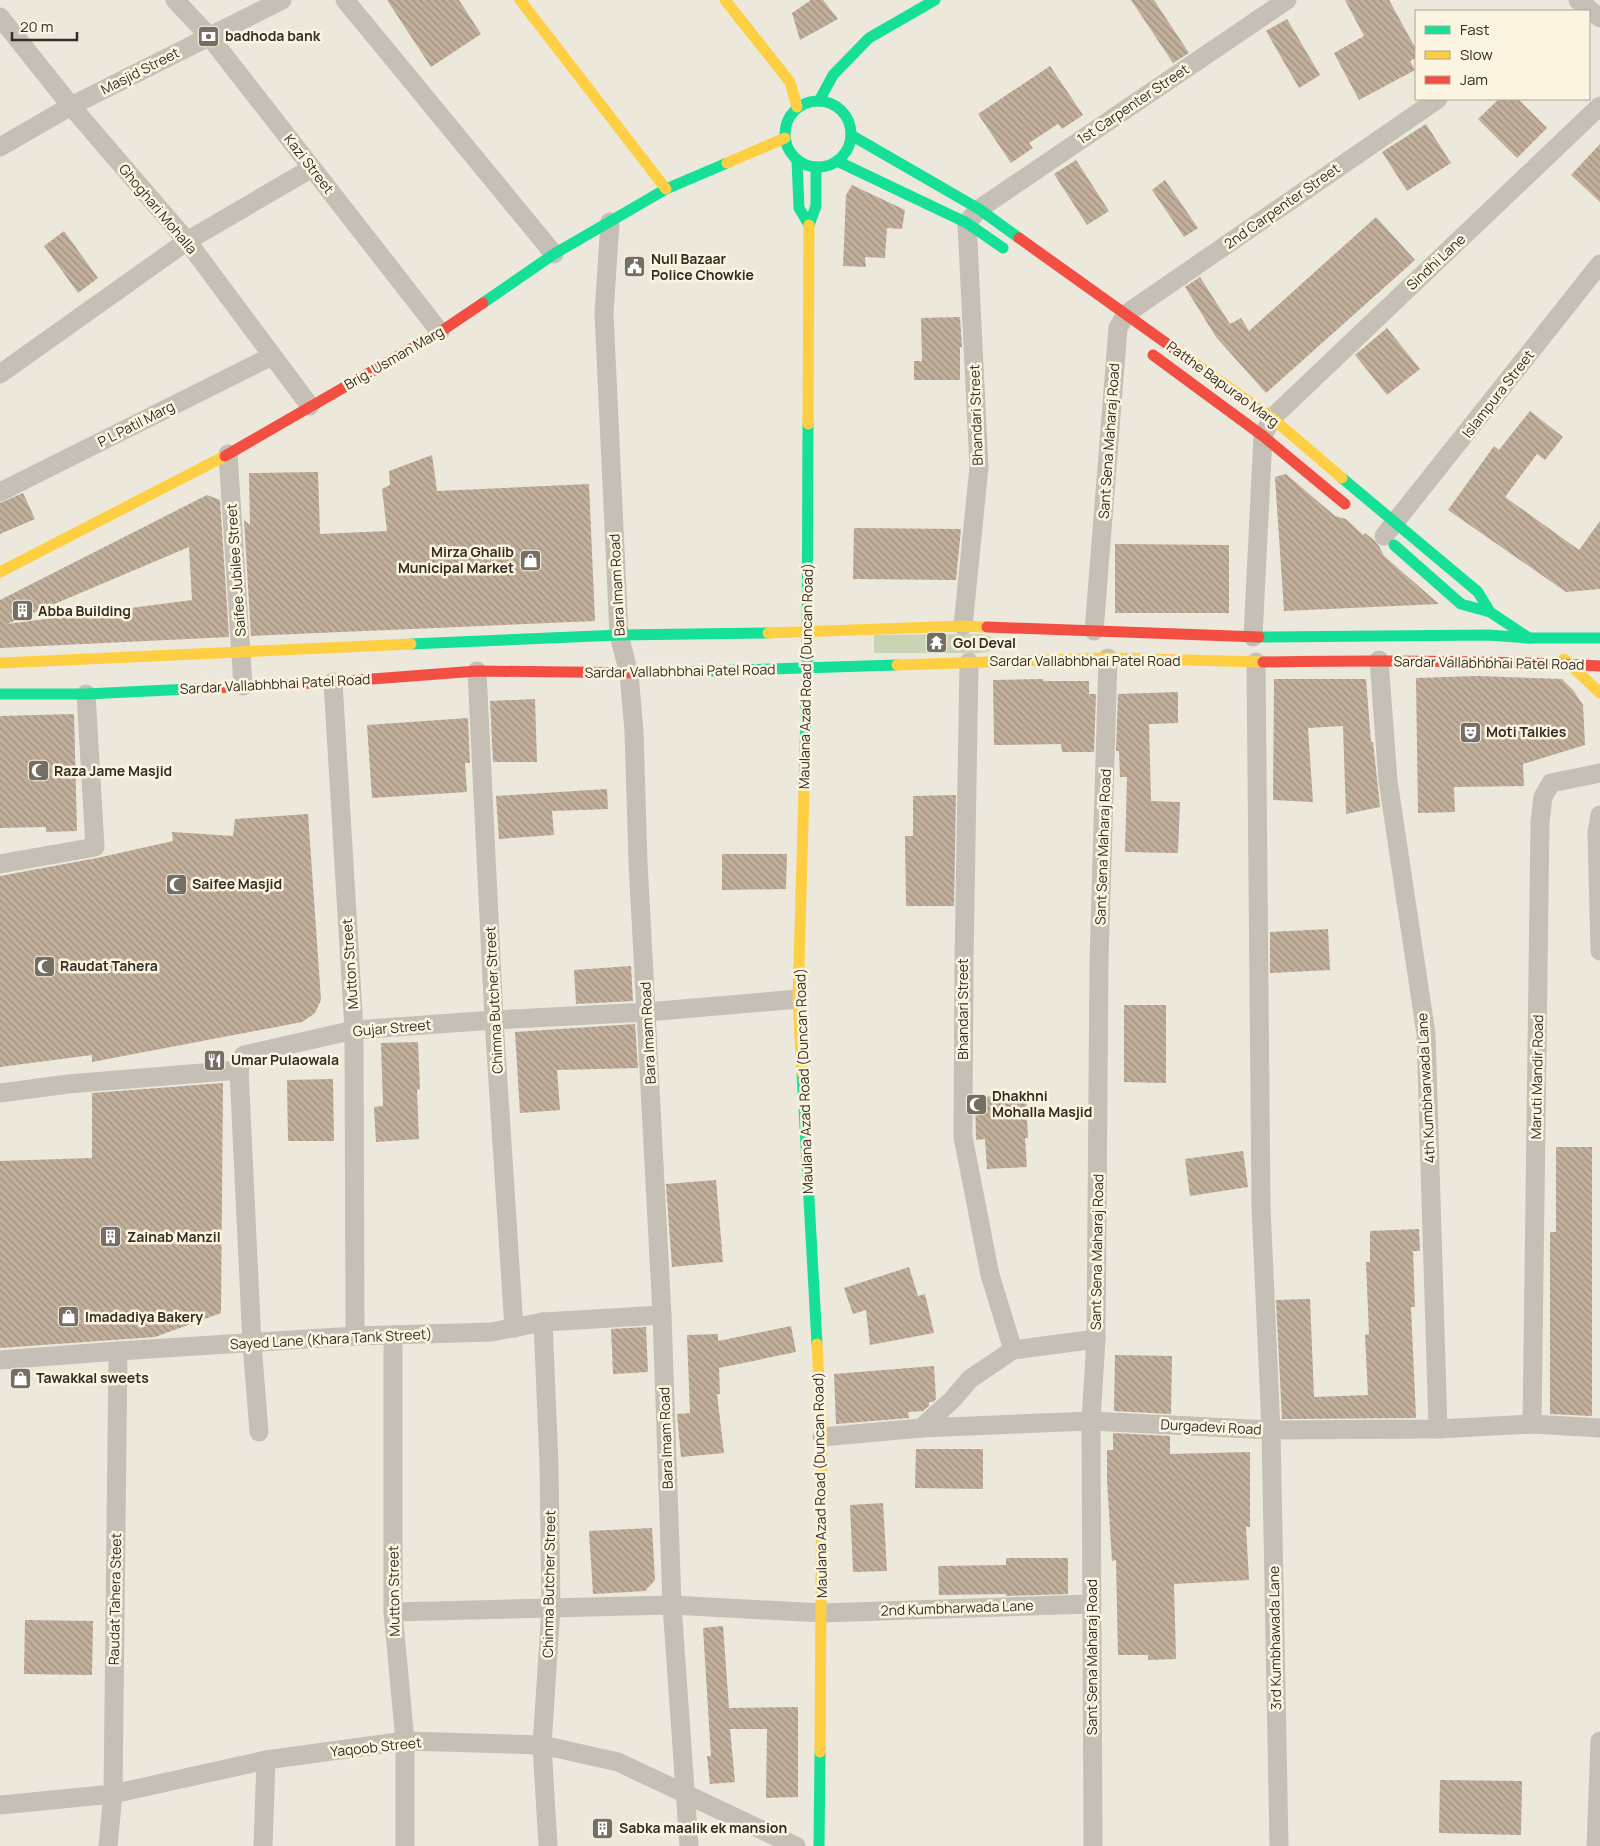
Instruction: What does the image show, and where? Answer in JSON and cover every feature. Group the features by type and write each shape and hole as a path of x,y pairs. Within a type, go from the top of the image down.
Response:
{"main road":[{"path":"520,0 666,189"},
{"path":"725,0 790,82 797,108"},
{"path":"819,101 833,75 869,38 935,0"},
{"path":"819,101 830,103 839,108 846,116 850,125 850,145 845,154 828,166 816,168 805,165 797,160 788,149 785,138 785,127 790,116 797,108 808,102 819,101"},
{"name":"Patthe Bapurao Marg","path":"851,135 973,216 1120,325 1272,418 1385,530 1478,592 1490,612 1571,664 1600,693"},
{"name":"Brig. Usman Marg","path":"0,572 228,454 440,332 554,254 666,189 785,138"},
{"path":"797,160 799,208 809,225"},
{"path":"837,161 973,216 1015,256"},
{"path":"809,225 816,206 816,168"},
{"name":"Maulana Azad Road (Duncan Road)","path":"809,225 808,633 798,999 822,1437 819,1846"},
{"path":"1140,346 1263,436 1354,511"},
{"path":"1385,530 1461,604 1490,612"},
{"name":"Sardar Vallabhbhai Patel Road","path":"0,663 619,635 808,633 962,626 1253,637 1488,635 1528,638 1600,638"},
{"name":"Sardar Vallabhbhai Patel Road","path":"0,694 86,694 333,682 477,671 628,674 1108,658 1256,662 1380,660 1600,666"}],"street":[{"name":"Kazi Street","path":"175,0 209,36 440,332"},
{"name":"Masjid Street","path":"0,147 71,106 282,0"},
{"path":"345,0 554,254"},
{"name":"1st Carpenter Street","path":"973,216 1287,0"},
{"path":"1574,4 1585,10"},
{"name":"Ghoghari Mohalla","path":"0,17 71,106 187,241 310,406"},
{"name":"2nd Carpenter Street","path":"1120,325 1437,100"},
{"name":"Sindhi Lane","path":"1263,436 1272,418 1600,106"},
{"path":"0,374 187,241 312,168"},
{"name":"Bhandari Street","path":"962,626 979,466 973,216"},
{"name":"Bara Imam Road","path":"610,222 604,313 619,635 628,674 634,731 638,862 662,1315 672,1605 687,1795 689,1846"},
{"name":"Islampura Street","path":"1385,530 1600,264"},
{"name":"Sant Sena Maharaj Road","path":"1094,631 1120,325"},
{"name":"P L Patil Marg","path":"0,492 272,356"},
{"path":"1253,637 1263,436"},
{"name":"Saifee Jubilee Street","path":"228,454 243,686"},
{"name":"Sant Sena Maharaj Road","path":"1093,1846 1091,1421 1096,1339 1100,961 1108,658"},
{"name":"4th Kumbharwada Lane","path":"1380,660 1388,781 1426,1034 1438,1429"},
{"name":"Bhandari Street","path":"969,662 963,1137 990,1275 1013,1350"},
{"name":"3rd Kumbhawada Lane","path":"1256,662 1261,1207 1271,1430 1279,1846"},
{"name":"Chimna Butcher Street","path":"477,671 494,1020 514,1328"},
{"name":"Mutton Street","path":"333,682 354,1030 355,1336"},
{"path":"0,864 95,847 86,694"},
{"name":"Maruti Mandir Road","path":"1532,1424 1540,822 1544,797 1551,783 1600,773"},
{"path":"1600,815 1597,833 1600,951"},
{"name":"Gujar Street","path":"239,1070 244,1055 354,1030 647,1012 798,999"},
{"path":"0,1093 68,1084 239,1070 252,1344 259,1432"},
{"name":"Sayed Lane (Khara Tank Street)","path":"0,1360 355,1336 491,1332 543,1322 662,1315"},
{"name":"Chinma Butcher Street","path":"543,1322 549,1464 551,1608 542,1745 548,1846"},
{"name":"Mutton Street","path":"393,1336 393,1612 405,1741 405,1846"},
{"path":"921,1428 952,1400 970,1379 1013,1350 1096,1339"},
{"name":"Raudat Tahera Steet","path":"108,1846 113,1794 118,1351"},
{"name":"Durgadevi Road","path":"822,1437 921,1428 1091,1421 1271,1430 1438,1429 1532,1424 1600,1428"},
{"name":"2nd Kumbharwada Lane","path":"393,1612 672,1605 822,1613 1092,1604"},
{"name":"Yaqoob Street","path":"0,1805 113,1794 266,1760 405,1741 542,1745 618,1762 796,1846"},
{"path":"1596,1846 1600,1741"},
{"path":"263,1846 266,1760"}],"green space":[{"path":"981,634 1019,644 981,653 874,653 874,635"}],"building":[{"path":"387,0 459,0 481,34 431,67"},
{"path":"811,0 823,0 838,19 800,40 792,13"},
{"path":"1131,0 1154,0 1189,53 1173,63"},
{"path":"1345,0 1389,0 1415,47 1415,58 1410,61 1415,70 1359,100 1334,53 1364,36"},
{"path":"1287,19 1320,75 1299,88 1266,31"},
{"path":"1050,66 1083,115 1062,129 1058,124 1029,143 1033,148 1011,163 978,114"},
{"path":"1498,100 1519,100 1547,128 1517,158 1478,119"},
{"path":"1426,124 1451,163 1407,191 1382,152"},
{"path":"1600,144 1600,202 1571,175"},
{"path":"1076,160 1109,211 1087,225 1054,174"},
{"path":"1165,180 1198,228 1184,237 1152,190"},
{"path":"852,185 905,210 902,229 887,228 885,258 865,257 866,267 843,266 846,195"},
{"path":"1376,217 1415,260 1266,393 1216,337 1185,287 1200,277 1230,324 1241,318 1249,331"},
{"path":"64,231 98,278 78,293 44,246"},
{"path":"960,317 962,347 960,347 960,380 914,380 914,361 922,361 921,318"},
{"path":"1387,328 1420,369 1387,395 1355,355"},
{"path":"1530,411 1563,437 1545,460 1537,454 1505,497 1579,550 1600,521 1600,589 1566,592 1448,510 1494,446 1499,450"},
{"path":"432,455 437,491 589,484 595,621 251,636 244,520 250,525 249,473 318,472 320,534 387,531 382,489 390,485 389,471"},
{"path":"1286,474 1335,516 1346,519 1363,535 1365,533 1374,540 1384,556 1439,604 1284,611 1275,477"},
{"path":"23,493 35,519 0,534 0,503"},
{"path":"207,495 220,500 229,637 0,648 0,600","holes":["189,547 192,600 7,624"]},
{"path":"854,528 961,529 956,580 853,579"},
{"path":"1115,544 1229,545 1229,613 1115,613"},
{"name":"Moti Talkies","path":"1477,676 1562,679 1573,690 1583,705 1585,745 1523,764 1524,786 1454,787 1455,812 1418,813 1416,678"},
{"path":"1043,679 1043,681 1089,681 1089,694 1096,694 1094,752 1062,752 1061,744 994,745 993,680"},
{"path":"1274,679 1366,679 1371,742 1373,742 1380,807 1346,814 1343,726 1308,728 1313,802 1273,800"},
{"path":"1178,692 1178,723 1149,724 1151,801 1180,802 1178,853 1125,852 1127,777 1120,777 1119,751 1116,751 1118,694"},
{"path":"535,699 537,762 493,762 490,701"},
{"name":"Raza Jame Masjid","path":"74,714 77,831 46,832 46,827 0,828 0,716"},
{"path":"468,718 470,763 465,763 467,792 372,798 367,725"},
{"path":"607,789 608,809 552,811 554,835 499,839 496,796"},
{"path":"956,795 954,906 906,906 905,836 913,836 913,796"},
{"path":"308,814 321,1000 315,1013 302,1022 92,1062 92,1055 0,1067 0,876 97,858 173,841 172,832 233,836 235,819"},
{"path":"722,854 787,854 786,889 722,890"},
{"path":"1328,929 1330,970 1270,973 1270,932"},
{"path":"631,966 633,1001 576,1004 574,970"},
{"path":"1124,1005 1166,1005 1166,1083 1124,1082"},
{"path":"635,1024 638,1068 557,1070 560,1110 520,1113 515,1032"},
{"path":"418,1042 420,1089 417,1090 419,1139 376,1142 374,1107 383,1106 381,1043"},
{"path":"333,1079 334,1141 288,1141 287,1080"},
{"name":"Zainab Manzil","path":"223,1083 221,1313 155,1337 0,1348 0,1161 92,1158 92,1093"},
{"path":"1026,1095 1028,1138 1025,1138 1027,1167 987,1169 985,1139 976,1140 975,1097"},
{"path":"1556,1147 1592,1147 1592,1416 1550,1414 1550,1232 1556,1232"},
{"path":"1243,1151 1248,1187 1190,1196 1185,1159"},
{"path":"716,1180 723,1262 672,1267 666,1184"},
{"path":"1419,1229 1420,1251 1413,1251 1415,1307 1411,1307 1416,1418 1282,1419 1276,1300 1310,1299 1314,1397 1368,1395 1365,1335 1369,1334 1366,1262 1370,1262 1370,1231"},
{"path":"909,1267 918,1296 925,1294 934,1333 870,1345 866,1310 853,1314 844,1288"},
{"path":"791,1326 796,1352 719,1368 720,1394 717,1394 724,1453 681,1457 677,1414 690,1413 687,1335 718,1334 718,1341"},
{"path":"646,1327 648,1372 613,1374 611,1329"},
{"path":"1115,1355 1172,1356 1171,1414 1114,1411"},
{"path":"934,1366 936,1399 933,1402 929,1402 929,1406 923,1411 908,1412 909,1418 836,1424 834,1374"},
{"path":"1113,1433 1170,1436 1170,1454 1250,1452 1250,1527 1246,1527 1249,1580 1174,1584 1176,1659 1148,1660 1148,1655 1118,1655 1116,1560 1112,1561 1107,1480 1107,1450 1113,1450"},
{"path":"916,1449 983,1449 983,1489 915,1488"},
{"path":"883,1503 887,1571 853,1572 850,1505"},
{"path":"652,1528 655,1580 645,1591 593,1594 589,1531"},
{"path":"1006,1558 1068,1558 1068,1594 1006,1596 1006,1594 939,1595 938,1566 1006,1565"},
{"path":"25,1620 93,1621 92,1675 24,1674"},
{"path":"723,1626 729,1708 798,1707 798,1797 766,1798 767,1729 730,1729 735,1782 710,1784 707,1756 711,1756 703,1628"},
{"path":"1440,1780 1522,1781 1521,1835 1439,1833"}],"traffic: fast":[{"path":"819,101 833,75 869,38 935,0"},
{"path":"812,101 824,101 836,106 846,116 851,128 851,134 849,147 836,162 824,167 812,167 800,162 790,152 785,140 785,128 790,116 800,106 812,101"},
{"path":"851,135 979,209 1019,238"},
{"path":"797,160 799,208 809,225 816,206 816,167"},
{"path":"837,161 967,223 1003,248"},
{"path":"483,303 554,254 666,189 727,163"},
{"path":"804,790 807,669 808,424"},
{"path":"1342,478 1478,592 1490,612 1529,638"},
{"path":"1394,545 1461,604 1490,612"},
{"path":"411,644 619,635 768,633"},
{"path":"1259,637 1488,635 1528,638 1600,638"},
{"path":"648,673 897,665"},
{"path":"0,694 86,694 211,688"},
{"path":"802,1073 817,1344"},
{"path":"819,1846 820,1752"}],"traffic: slow":[{"path":"520,0 666,189"},
{"path":"725,0 790,82 797,107"},
{"path":"727,163 785,138"},
{"path":"808,424 809,225"},
{"path":"1173,348 1272,418 1342,478"},
{"path":"0,572 225,456"},
{"path":"768,633 963,626 987,627"},
{"path":"0,663 411,644"},
{"path":"897,665 1108,658 1263,662"},
{"path":"1564,659 1600,693"},
{"path":"802,1073 798,999 804,790"},
{"path":"817,1344 822,1437 820,1752"}],"traffic: jam":[{"path":"1019,238 1173,348"},
{"path":"225,456 440,332 483,303"},
{"path":"1153,355 1263,436 1345,504"},
{"path":"987,627 1259,637"},
{"path":"1263,662 1432,661 1600,666"},
{"path":"211,688 333,682 477,671 648,673"}],"place":[{"name":"badhoda bank","path":"209,36"},
{"name":"Null Bazaar Police Chowkie","path":"635,267"},
{"name":"Mirza Ghalib Municipal Market","path":"530,560"},
{"name":"Abba Building","path":"22,611"},
{"name":"Gol Deval","path":"937,643"},
{"name":"Moti Talkies","path":"1470,732"},
{"name":"Raza Jame Masjid","path":"38,771"},
{"name":"Saifee Masjid","path":"176,884"},
{"name":"Raudat Tahera","path":"44,966"},
{"name":"Umar Pulaowala","path":"215,1060"},
{"name":"Dhakhni Mohalla Masjid","path":"976,1104"},
{"name":"Zainab Manzil","path":"111,1237"},
{"name":"Imadadiya Bakery","path":"69,1317"},
{"name":"Tawakkal sweets","path":"20,1378"},
{"name":"Sabka maalik ek mansion","path":"603,1828"}]}
